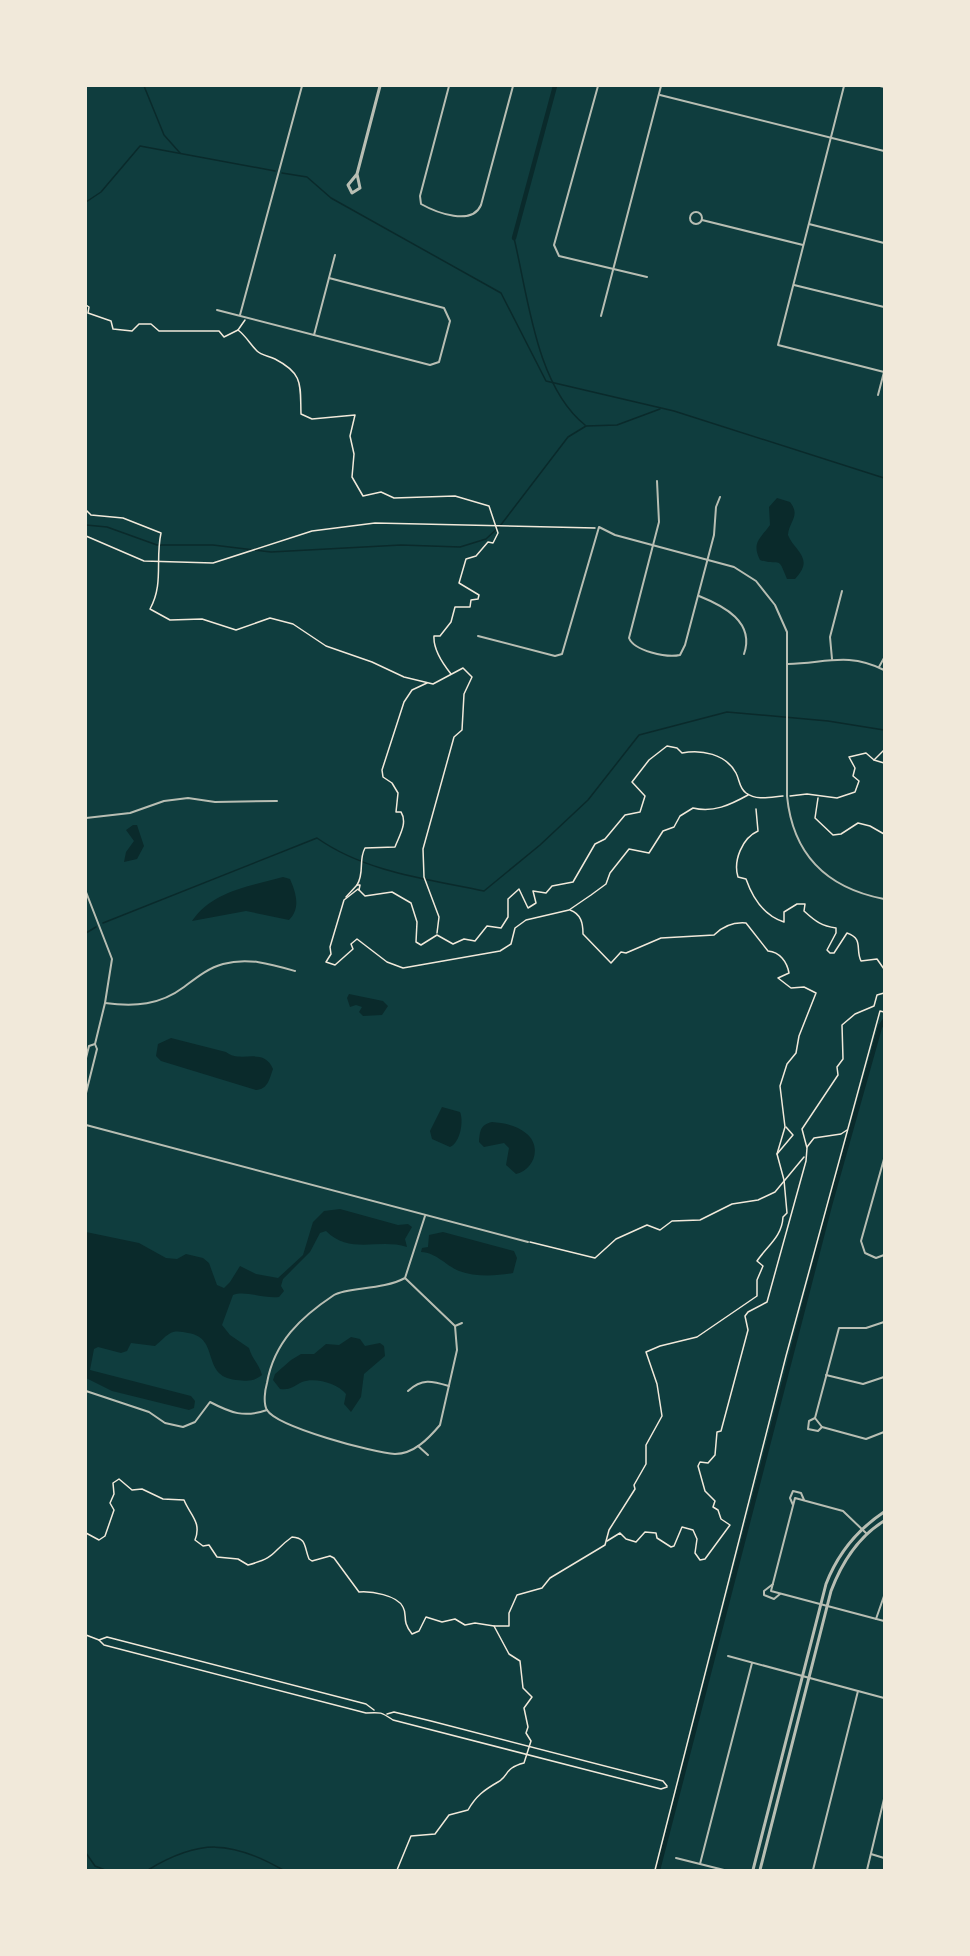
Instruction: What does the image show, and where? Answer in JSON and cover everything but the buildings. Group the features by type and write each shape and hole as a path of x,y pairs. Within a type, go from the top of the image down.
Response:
{"street":[{"path":"240,315 302,86"},
{"path":"357,174 360,188 352,193 348,185 357,174 380,86"},
{"path":"448,86 420,196 421,204 429,209 469,218 478,213 513,86"},
{"path":"598,86 554,245 555,251 559,256 647,277"},
{"path":"601,316 662,86"},
{"path":"844,86 778,345 884,372 878,395"},
{"path":"880,86 885,87"},
{"path":"659,95 885,151"},
{"path":"702,220 697,212 690,216 694,224 702,220 803,245"},
{"path":"808,224 885,243"},
{"path":"314,335 335,255"},
{"path":"217,310 430,365 440,359 449,328 449,316 444,308 329,278"},
{"path":"793,284 885,307"},
{"path":"657,481 660,513 654,545 630,634 632,643 673,657 680,655 686,645 708,559 720,497"},
{"path":"478,636 555,656 562,654 599,527 615,535 734,567 756,581 775,605 787,632 787,796 789,815 798,842 819,869 831,879 856,893 885,899"},
{"path":"832,659 830,637 842,591"},
{"path":"699,596 725,607 736,616 747,638 744,654"},
{"path":"879,667 885,658"},
{"path":"788,664 832,659 857,659 885,669"},
{"path":"86,818 130,813 164,801 188,798 215,802 277,801"},
{"path":"86,892 112,959 95,1044 97,1049 86,1093"},
{"path":"105,1003 127,1006 156,1003 175,994 206,971 231,962 258,961 295,971"},
{"path":"86,1058 88,1046 95,1044"},
{"path":"86,1125 528,1242"},
{"path":"885,1159 861,1241 865,1253 876,1258 885,1255"},
{"path":"405,1278 455,1326 457,1350 440,1425 418,1446 396,1454 298,1430 278,1421 267,1410 265,1392 280,1342 298,1323 337,1293 391,1286 405,1278 426,1216"},
{"path":"822,1427 818,1431 808,1429 809,1421 815,1418 839,1328 866,1328 885,1322"},
{"path":"455,1326 462,1323"},
{"path":"826,1375 863,1384 885,1377"},
{"path":"408,1391 417,1383 430,1380 449,1386"},
{"path":"86,1391 149,1412 165,1423 183,1427 195,1422 210,1402 231,1413 250,1415 267,1410"},
{"path":"815,1418 822,1427 866,1439 885,1432"},
{"path":"418,1446 428,1455"},
{"path":"793,1505 790,1493 793,1491 801,1493 804,1500"},
{"path":"867,1534 843,1511 795,1498 771,1591 826,1608 885,1621"},
{"path":"753,1870 820,1606 838,1558 862,1529 885,1512"},
{"path":"760,1870 826,1608 837,1574 850,1553 867,1534 885,1521"},
{"path":"773,1584 764,1591 767,1598 774,1599 780,1594"},
{"path":"876,1619 885,1596"},
{"path":"728,1656 885,1698"},
{"path":"700,1864 752,1663"},
{"path":"813,1870 858,1691"},
{"path":"785,1743 792,1745"},
{"path":"867,1870 884,1802"},
{"path":"768,1810 775,1812"},
{"path":"871,1854 885,1858"},
{"path":"676,1858 724,1870"}],"path":[{"path":"86,305 89,307 88,313 111,321 113,329 132,331 139,324 147,326 151,324 159,331 219,331 224,337 238,330 247,317"},
{"path":"238,330 250,339 258,353 273,357 297,373 301,386 301,414 312,419 355,415 350,436 354,454 352,477 363,496 381,492 394,498 455,496 489,506 498,533 493,543 488,542 476,555 466,559 459,583 479,595 478,599 471,600 470,607 456,607 451,622 440,636 434,636 434,642 443,663 451,674"},
{"path":"86,510 91,515 123,518 161,533 157,596 150,609 157,615 170,620 202,619 236,630 270,618 293,624 326,646 372,662 404,677 434,684 463,668 472,676 464,694 462,730 454,737 423,849 424,877 439,916 437,935"},
{"path":"86,536 122,553 159,563 213,563 312,531 375,523 599,527"},
{"path":"428,683 412,690 404,702 382,770 383,777 392,783 398,793 394,808 404,817 404,826 395,847 365,848 360,857 362,874 357,885 346,897 330,946 331,954 326,962 335,965 354,949 351,944 357,939 387,962 402,968 500,951 511,944 515,928 526,920 568,910 606,884 610,873 629,849 648,853 663,831 674,826 680,816 693,808 705,811 731,804 748,795"},
{"path":"437,935 453,944 464,939 475,941 487,927 501,928 508,917 508,899 519,889 528,908 536,903 533,891 546,892 552,886 573,882 595,844 605,839 625,815 640,812 645,796 632,782 649,760 667,746 677,747 682,753 695,750 717,756 731,766 740,788 748,795 772,799 807,794 837,798 855,792 859,781 853,776 855,768 849,757 866,753 874,760 885,763"},
{"path":"874,760 885,750"},
{"path":"818,797 815,818 832,836 858,823 885,834"},
{"path":"756,809 758,831 746,841 744,849 736,857 734,866 738,877 746,879 763,909 771,917 784,922 784,912 797,904 805,904 804,911 814,920 827,929 836,928 837,933 827,950 834,952 847,933 855,935 859,940 858,956 861,961 877,959 885,969"},
{"path":"357,885 360,885 359,891"},
{"path":"346,897 358,889 365,896 392,892 411,903 417,922 416,942 420,945 437,935"},
{"path":"568,910 576,912 583,923 584,934 611,963 621,952 626,953 652,940 714,935 720,929 736,922 746,922 768,951 776,952 787,964 789,973 778,978 791,988 804,987 816,993 799,1036 796,1053 787,1064 780,1086 785,1127 777,1154 784,1180 787,1213 783,1217 783,1227 771,1248 764,1251 757,1261 763,1266 757,1280 757,1296 697,1337 660,1346 646,1352 657,1384 662,1416 646,1445 646,1464 634,1485 635,1489 609,1530 606,1541"},
{"path":"807,1148 802,1129 833,1086 838,1075 837,1067 843,1059 842,1025 855,1014 874,1006 878,995 884,993"},
{"path":"655,1870 783,1367 880,1011 885,1012"},
{"path":"777,1154 793,1135 785,1127"},
{"path":"86,1533 99,1540 105,1536 114,1510 110,1503 114,1494 113,1483 119,1479 132,1491 142,1489 163,1499 184,1500 195,1516 198,1527 195,1540 203,1546 209,1545 217,1557 238,1558 248,1564 266,1560 292,1537 298,1537 305,1543 309,1559 334,1558 359,1592 379,1593 400,1603 405,1610 404,1623 412,1634 419,1631 426,1617 442,1622 455,1620 465,1625 475,1623 509,1626 509,1613 517,1595 542,1588 550,1578 599,1550 606,1541 620,1533 626,1539 636,1542 645,1532 656,1533 657,1538 671,1547 682,1527 685,1527 693,1530 697,1539 695,1553 700,1560 705,1559 730,1525 721,1519 718,1510 713,1507 715,1501 705,1491 698,1466 700,1462 708,1463 715,1455 717,1432 721,1431 748,1330 745,1316 747,1312 767,1302 807,1148 814,1138 841,1134 848,1130"},
{"path":"528,1242 595,1258 616,1239 647,1225 660,1230 672,1221 700,1220 732,1204 758,1200 775,1192 805,1156"},
{"path":"397,1870 411,1836 435,1834 449,1815 457,1815 469,1809 476,1797 490,1785 500,1782 509,1768 524,1763 530,1747 524,1708 532,1697 523,1688 520,1661 509,1654 494,1626"},
{"path":"86,1636 99,1640 104,1645 330,1704 366,1713 394,1712 663,1781 667,1787 661,1789 527,1755 393,1720 387,1714"},
{"path":"99,1640 106,1637 355,1701 372,1707 374,1711"}],"water":[{"path":"777,498 790,502 794,511 788,535 803,560 801,572 795,579 787,579 780,564 760,560 757,554 758,541 770,525 769,507"},
{"path":"137,825 144,846 137,859 124,862 126,852 134,841 126,830"},
{"path":"283,877 290,879 296,900 295,910 289,920 246,911 192,921 200,911 221,896"},
{"path":"349,994 383,1001 388,1006 382,1015 363,1016 359,1012 362,1007 356,1005 350,1007 347,998"},
{"path":"171,1038 232,1055 264,1058 273,1069 269,1080 266,1086 256,1090 161,1061 156,1056 158,1044"},
{"path":"442,1107 460,1112 461,1116 459,1137 450,1147 432,1139 430,1131"},
{"path":"492,1122 515,1127 532,1139 534,1157 522,1172 516,1174 506,1165 509,1148 504,1143 484,1147 479,1142 481,1129"},
{"path":"340,1209 398,1225 408,1224 412,1227 405,1239 407,1247 355,1244 335,1238 326,1231 320,1233 310,1252 283,1279 281,1286 284,1291 279,1297 243,1293 233,1295 222,1325 230,1335 249,1348 262,1375 259,1377 247,1381 225,1377 218,1372 208,1349 198,1336 174,1332 155,1346 131,1343 127,1351 121,1353 98,1347 94,1349 90,1370 191,1396 195,1401 194,1408 189,1410 112,1391 86,1378 86,1232 139,1243 166,1258 177,1259 186,1254 203,1258 209,1263 217,1285 224,1288 240,1266 256,1274 278,1278 303,1255 313,1222 324,1211"},
{"path":"443,1232 514,1251 517,1258 513,1273 486,1275 465,1273 432,1255 421,1252 422,1248 428,1247 429,1235"},
{"path":"351,1337 360,1339 365,1346 380,1343 384,1346 385,1356 364,1374 361,1397 351,1412 344,1404 346,1394 332,1384 307,1381 289,1389 280,1389 273,1380 275,1374 301,1354 314,1354 326,1344 339,1345"}],"waterway":[{"path":"144,86 164,135 180,153"},
{"path":"514,238 555,86"},
{"path":"86,202 101,192 140,146 275,171"},
{"path":"282,173 307,177 331,198 501,293 546,381 674,411 884,478"},
{"path":"514,238 536,339 545,364 568,408 585,425"},
{"path":"86,525 107,527 157,545 213,545 271,552 401,545 460,547 486,539 500,526 568,437 586,426 617,425 660,409"},
{"path":"103,923 317,838 336,850 376,867 484,891 540,845 588,800 639,735 727,712 828,721 884,730"},
{"path":"86,933 96,927"},
{"path":"658,1870 830,1205 880,1027 884,1021"},
{"path":"148,1870 183,1853 199,1848 215,1847 247,1853 283,1870"},
{"path":"86,1853 95,1866 105,1870"}]}
